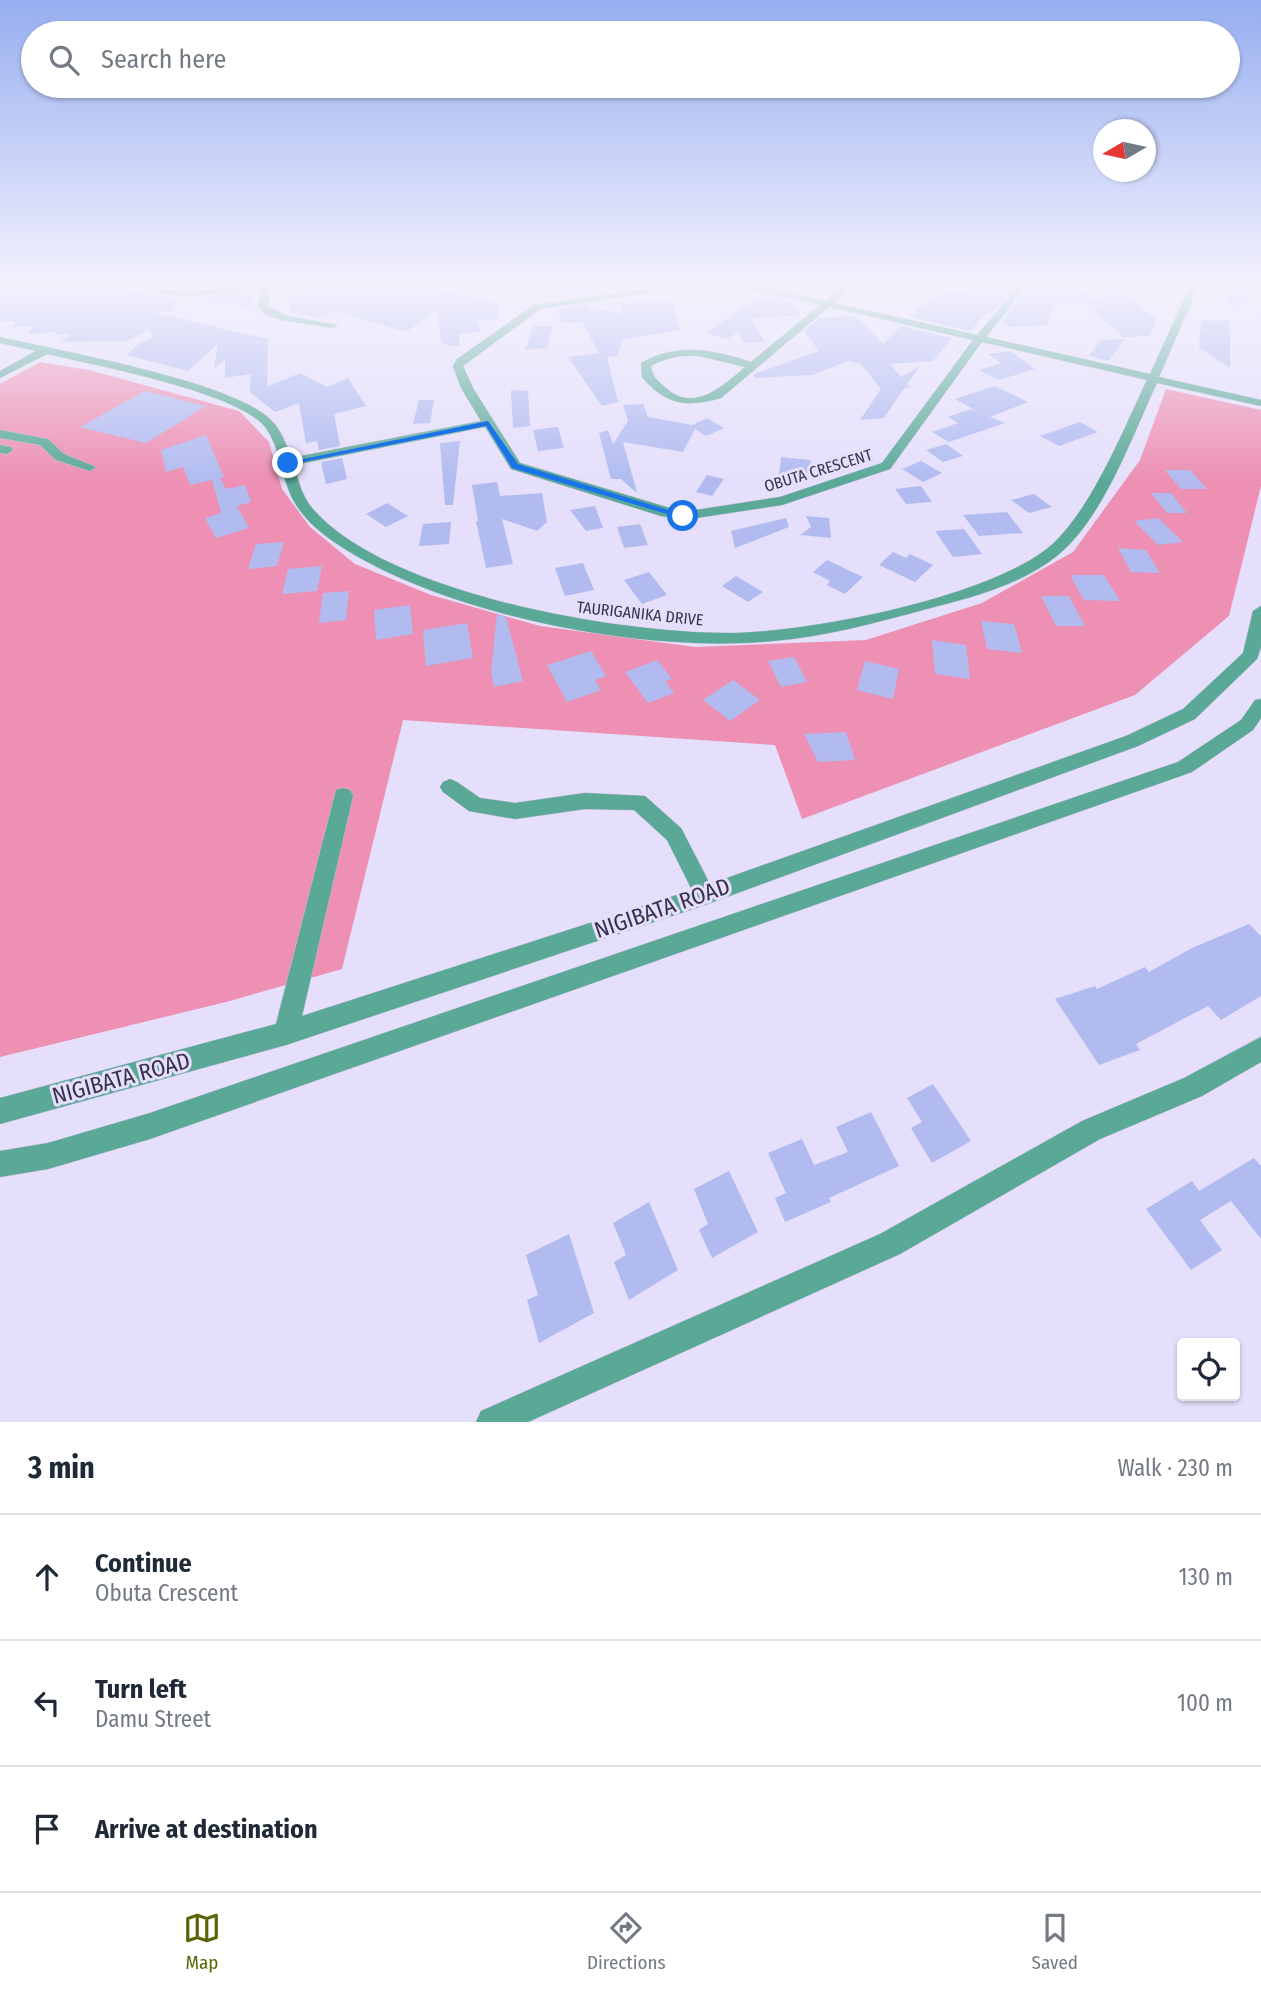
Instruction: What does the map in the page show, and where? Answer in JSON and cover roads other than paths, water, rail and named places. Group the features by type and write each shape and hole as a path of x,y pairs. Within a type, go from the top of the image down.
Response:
{"street":[{"name":"TAURIGANIKA DRIVE","path":"34,348 185,386 256,411 269,423 288,463 296,495 318,522 373,560 430,584 501,607 566,622 640,634 704,638 775,636 894,613 988,588 1052,553 1091,505 1167,348"},
{"name":"OBUTA CRESCENT","path":"479,348 461,361 460,371 515,466 683,516 782,501 886,466 972,348"},
{"path":"754,366 707,352 667,356 645,365 647,377 667,395 680,400 699,401 717,396 754,366 774,348"},
{"name":"OBUTA CRESCENT","path":"1020,348 1261,403"},
{"path":"0,375 45,351"},
{"path":"288,463 488,423"},
{"path":"0,433 44,442 60,457 74,464 90,467"},
{"name":"NIGIBATA ROAD","path":"0,1111 286,1033 705,895 1132,741 1189,714 1251,655 1261,611"},
{"name":"NIGIBATA ROAD","path":"0,1164 48,1156 150,1126 1185,767 1247,725 1261,705"},
{"path":"450,787 476,805 515,811 585,801 638,802 674,834 705,895"},
{"path":"286,1033 343,796"},
{"path":"492,1422 890,1244 1091,1130 1193,1087 1261,1049"}]}
